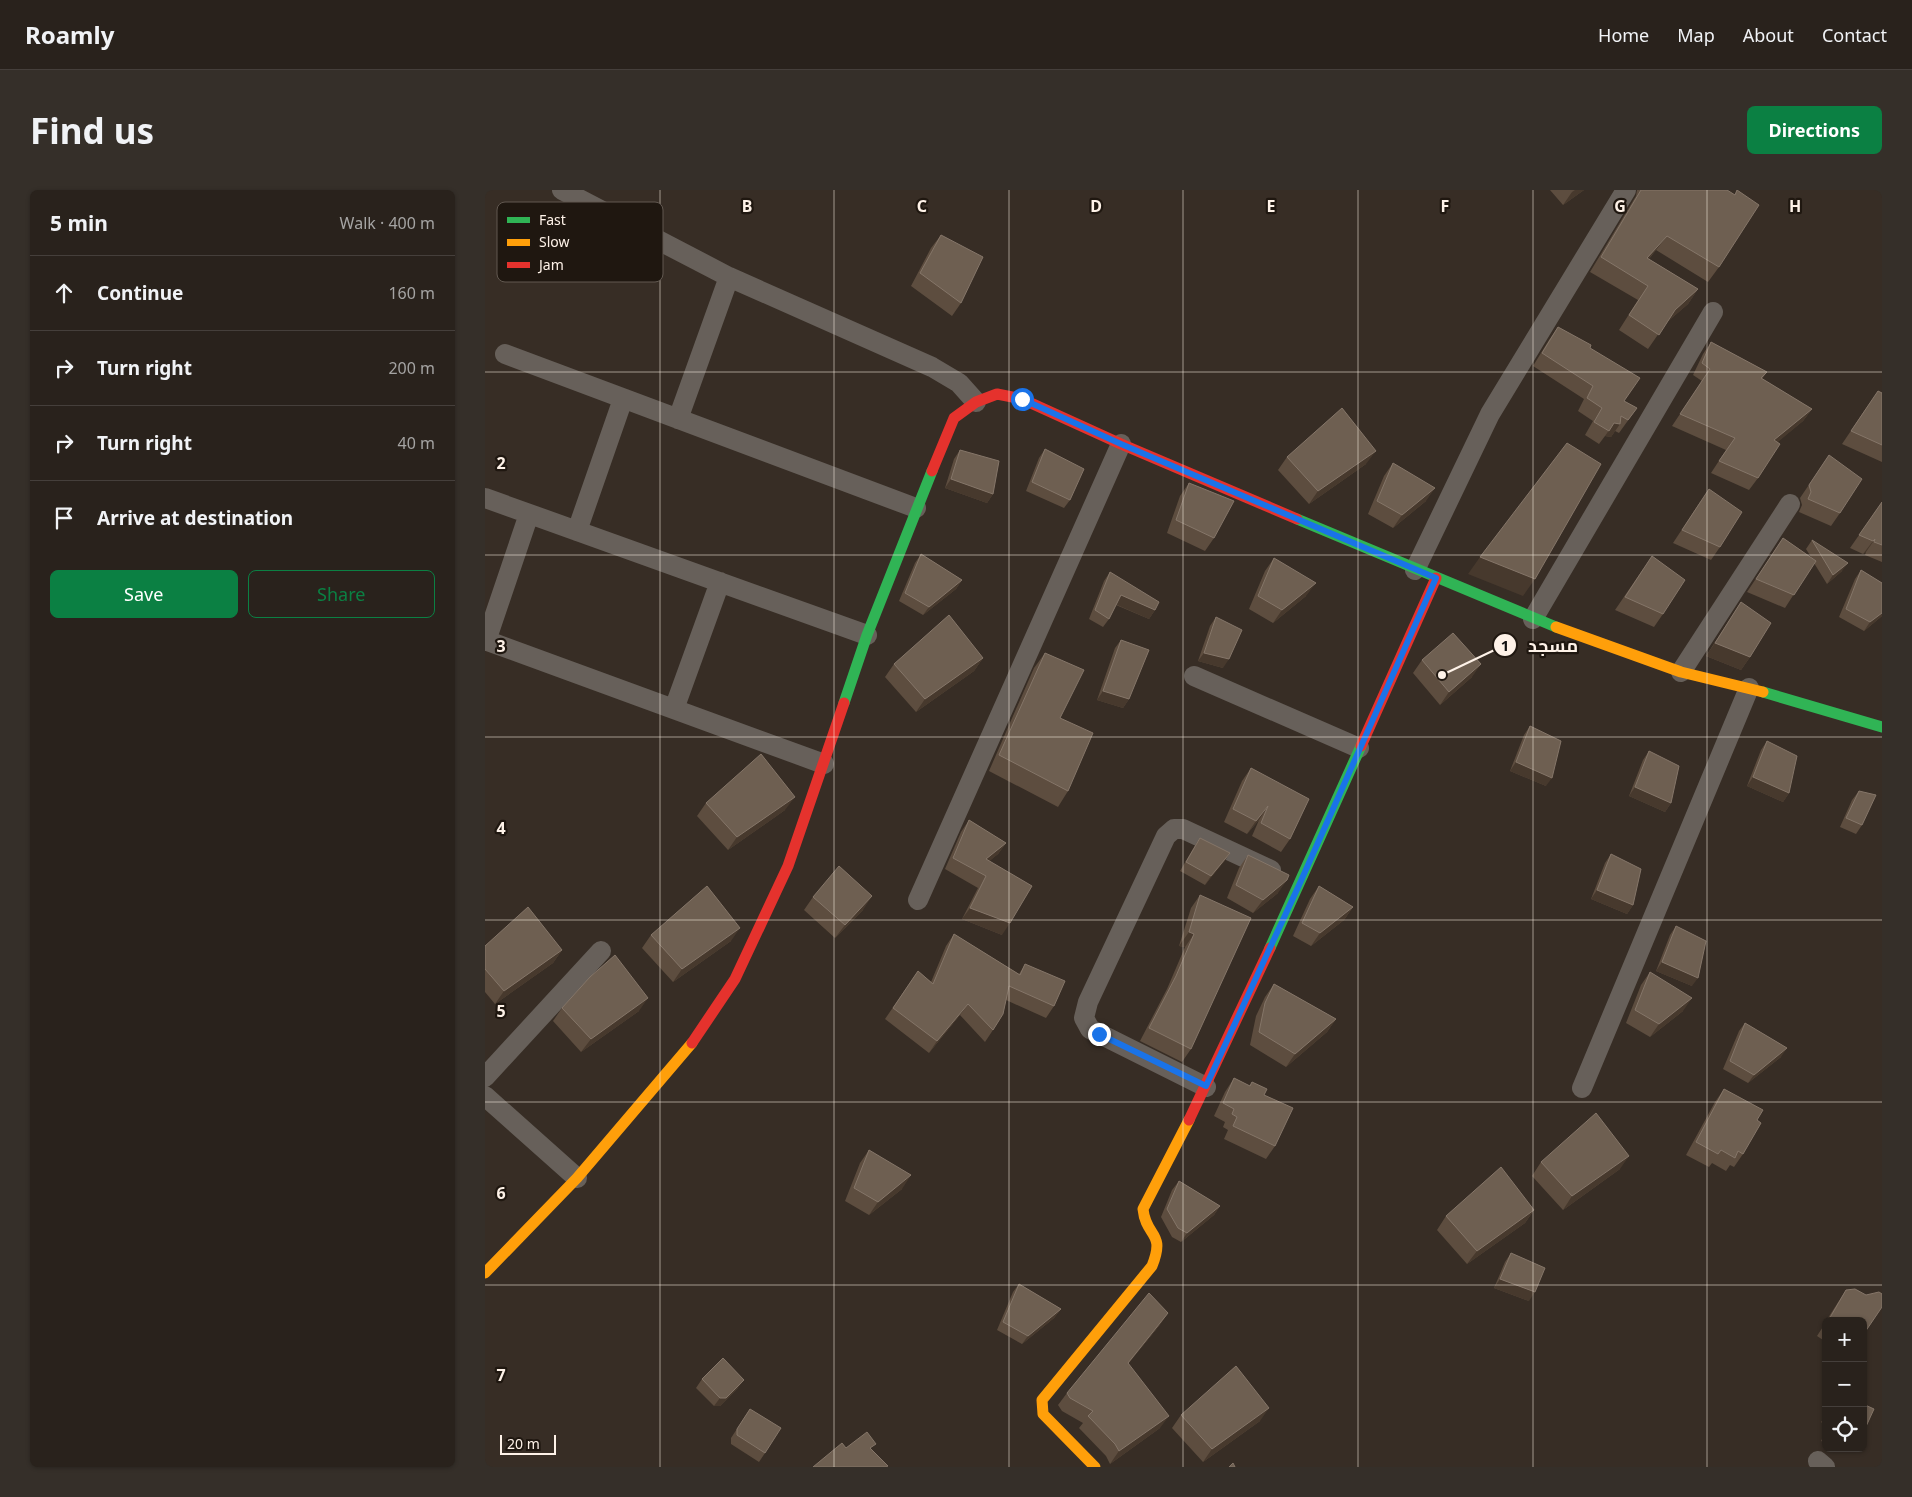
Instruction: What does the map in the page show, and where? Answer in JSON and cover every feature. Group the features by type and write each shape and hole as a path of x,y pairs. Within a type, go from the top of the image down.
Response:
{"street":[{"path":"563,190 586,202"},
{"path":"1415,570 1490,414 1626,190"},
{"path":"663,243 729,278 932,367 959,383 976,402"},
{"path":"678,419 729,278"},
{"path":"1533,619 1713,312"},
{"path":"505,354 916,508"},
{"path":"485,1273 577,1178 696,1038 735,979 789,866 867,635 916,508 954,418 976,402 997,394 1022,399 1121,444 1533,619 1681,672 1749,688 1882,727"},
{"path":"577,531 623,399"},
{"path":"918,900 1121,444"},
{"path":"485,498 867,635"},
{"path":"1681,672 1790,504"},
{"path":"529,514 486,640 824,764"},
{"path":"1095,1467 1043,1414 1042,1400 1152,1266 1159,1246 1156,1235 1143,1217 1143,1209 1206,1086 1300,883 1436,578"},
{"path":"674,709 720,582"},
{"path":"1194,676 1359,748"},
{"path":"1582,1088 1749,688"},
{"path":"1206,1086 1090,1029 1083,1018 1087,1002 1166,836 1174,829 1183,829 1300,883"},
{"path":"485,1077 601,951"},
{"path":"485,1096 577,1178"}],"building":[{"path":"1641,190 1727,190 1735,195 1737,190 1759,205 1719,267 1667,236 1647,258 1698,289 1675,310 1659,335 1629,315 1648,286 1601,257"},
{"path":"941,235 983,257 961,303 920,273"},
{"path":"1558,327 1591,345 1590,348 1640,378 1624,401 1637,408 1628,420 1621,416 1620,424 1614,423 1609,431 1594,422 1602,408 1587,398 1593,386 1542,353"},
{"path":"1711,342 1767,372 1761,378 1812,409 1774,440 1780,444 1758,478 1719,461 1735,438 1680,414 1710,369 1702,363"},
{"path":"1878,391 1882,393 1882,445 1851,431"},
{"path":"1342,408 1376,451 1318,491 1287,457"},
{"path":"1567,443 1601,464 1535,579 1480,557"},
{"path":"1045,449 1084,469 1070,500 1032,482"},
{"path":"960,450 999,461 993,494 951,479"},
{"path":"1829,455 1862,479 1840,513 1808,499 1811,492 1809,485"},
{"path":"1393,463 1435,488 1402,515 1377,501"},
{"path":"1189,483 1234,501 1214,538 1176,520"},
{"path":"1709,489 1742,512 1720,547 1682,530"},
{"path":"1882,502 1882,545 1874,542 1875,539 1873,541 1859,535"},
{"path":"1783,538 1816,561 1794,595 1756,579"},
{"path":"1812,540 1848,563 1833,575"},
{"path":"921,554 962,580 929,607 905,593"},
{"path":"1652,556 1685,580 1663,614 1625,597"},
{"path":"1274,558 1316,583 1282,610 1258,596"},
{"path":"1861,570 1882,583 1882,613 1870,622 1846,609"},
{"path":"1110,572 1159,602 1155,610 1121,595 1109,619 1095,610"},
{"path":"1741,602 1771,623 1750,657 1715,643"},
{"path":"949,615 983,658 925,699 894,664"},
{"path":"1216,617 1242,630 1229,659 1204,653"},
{"path":"1453,633 1481,664 1449,692 1422,660"},
{"path":"1121,640 1149,650 1129,699 1103,691"},
{"path":"1045,653 1084,670 1060,718 1093,733 1068,791 999,755"},
{"path":"1530,726 1561,741 1552,778 1516,762"},
{"path":"1767,741 1797,756 1789,793 1753,777"},
{"path":"1649,751 1679,766 1671,803 1635,787"},
{"path":"761,754 795,797 737,837 706,803"},
{"path":"1251,768 1309,799 1290,839 1261,823 1268,806 1256,821 1233,809"},
{"path":"1859,791 1876,795 1862,825 1846,818"},
{"path":"969,820 1006,843 986,859 1032,886 1010,923 970,908 986,876 953,858"},
{"path":"1200,838 1230,853 1211,876 1186,862"},
{"path":"1611,854 1641,869 1633,905 1597,890"},
{"path":"1248,855 1289,875 1287,880 1263,900 1236,885"},
{"path":"839,866 872,896 845,925 813,897"},
{"path":"707,886 740,928 682,969 651,935"},
{"path":"1319,886 1353,907 1320,933 1302,923"},
{"path":"1200,895 1251,918 1191,1049 1149,1028 1176,976 1194,934 1189,932"},
{"path":"528,907 562,950 504,991 485,969 485,946"},
{"path":"1676,926 1706,941 1698,978 1662,962"},
{"path":"954,934 1020,975 1025,964 1065,981 1054,1006 1009,986 1003,1014 993,1030 968,1004 937,1041 893,1008 918,971 933,984"},
{"path":"615,955 648,998 591,1039 562,1008 590,977"},
{"path":"1650,972 1692,998 1659,1024 1635,1010"},
{"path":"1274,984 1336,1019 1295,1054 1259,1032 1265,1003"},
{"path":"1745,1023 1787,1048 1754,1075 1730,1061"},
{"path":"1234,1078 1250,1086 1252,1082 1267,1089 1264,1095 1293,1108 1275,1146 1233,1126 1237,1117 1232,1114 1234,1109 1223,1103"},
{"path":"1724,1089 1763,1110 1757,1120 1761,1123 1743,1154 1738,1151 1735,1158 1721,1150 1718,1154 1696,1142"},
{"path":"1596,1113 1629,1156 1572,1196 1541,1162"},
{"path":"869,1150 911,1175 878,1202 854,1188"},
{"path":"1501,1167 1534,1210 1477,1251 1446,1216"},
{"path":"1179,1181 1220,1206 1187,1233 1178,1228 1167,1209"},
{"path":"1511,1253 1545,1268 1535,1292 1500,1279"},
{"path":"1019,1284 1061,1309 1028,1336 1003,1322"},
{"path":"1855,1289 1866,1295 1879,1292 1882,1294 1882,1307 1867,1329 1867,1317 1830,1317 1846,1290"},
{"path":"1149,1293 1168,1313 1128,1363 1169,1416 1119,1451 1115,1444 1088,1416 1093,1411 1070,1398 1067,1393"},
{"path":"723,1358 744,1380 726,1398 720,1398 702,1379"},
{"path":"1236,1366 1269,1408 1212,1449 1181,1415"},
{"path":"1867,1406 1874,1409 1867,1424"},
{"path":"750,1409 781,1428 765,1453 737,1435 737,1429"},
{"path":"867,1432 876,1444 870,1448 888,1466 813,1467 842,1443 846,1448"}],"traffic: fast":[{"path":"844,703 867,635 932,471"},
{"path":"1297,519 1556,627"},
{"path":"1763,692 1882,727"},
{"path":"1270,948 1361,746"}],"traffic: slow":[{"path":"1556,627 1681,672 1763,692"},
{"path":"485,1273 577,1178 692,1043"},
{"path":"1095,1467 1043,1414 1042,1400 1152,1266 1157,1246 1143,1209 1189,1120"}],"traffic: jam":[{"path":"932,471 954,418 976,402 997,394 1022,399 1121,444 1297,519"},
{"path":"1361,746 1436,578"},
{"path":"692,1043 735,979 788,866 844,703"},
{"path":"1189,1120 1270,948"}],"place":[{"name":"مسجد","path":"1442,675"}],"route":[{"path":"1022,399 1121,444 1436,578 1300,883 1206,1086 1099,1034"}]}
